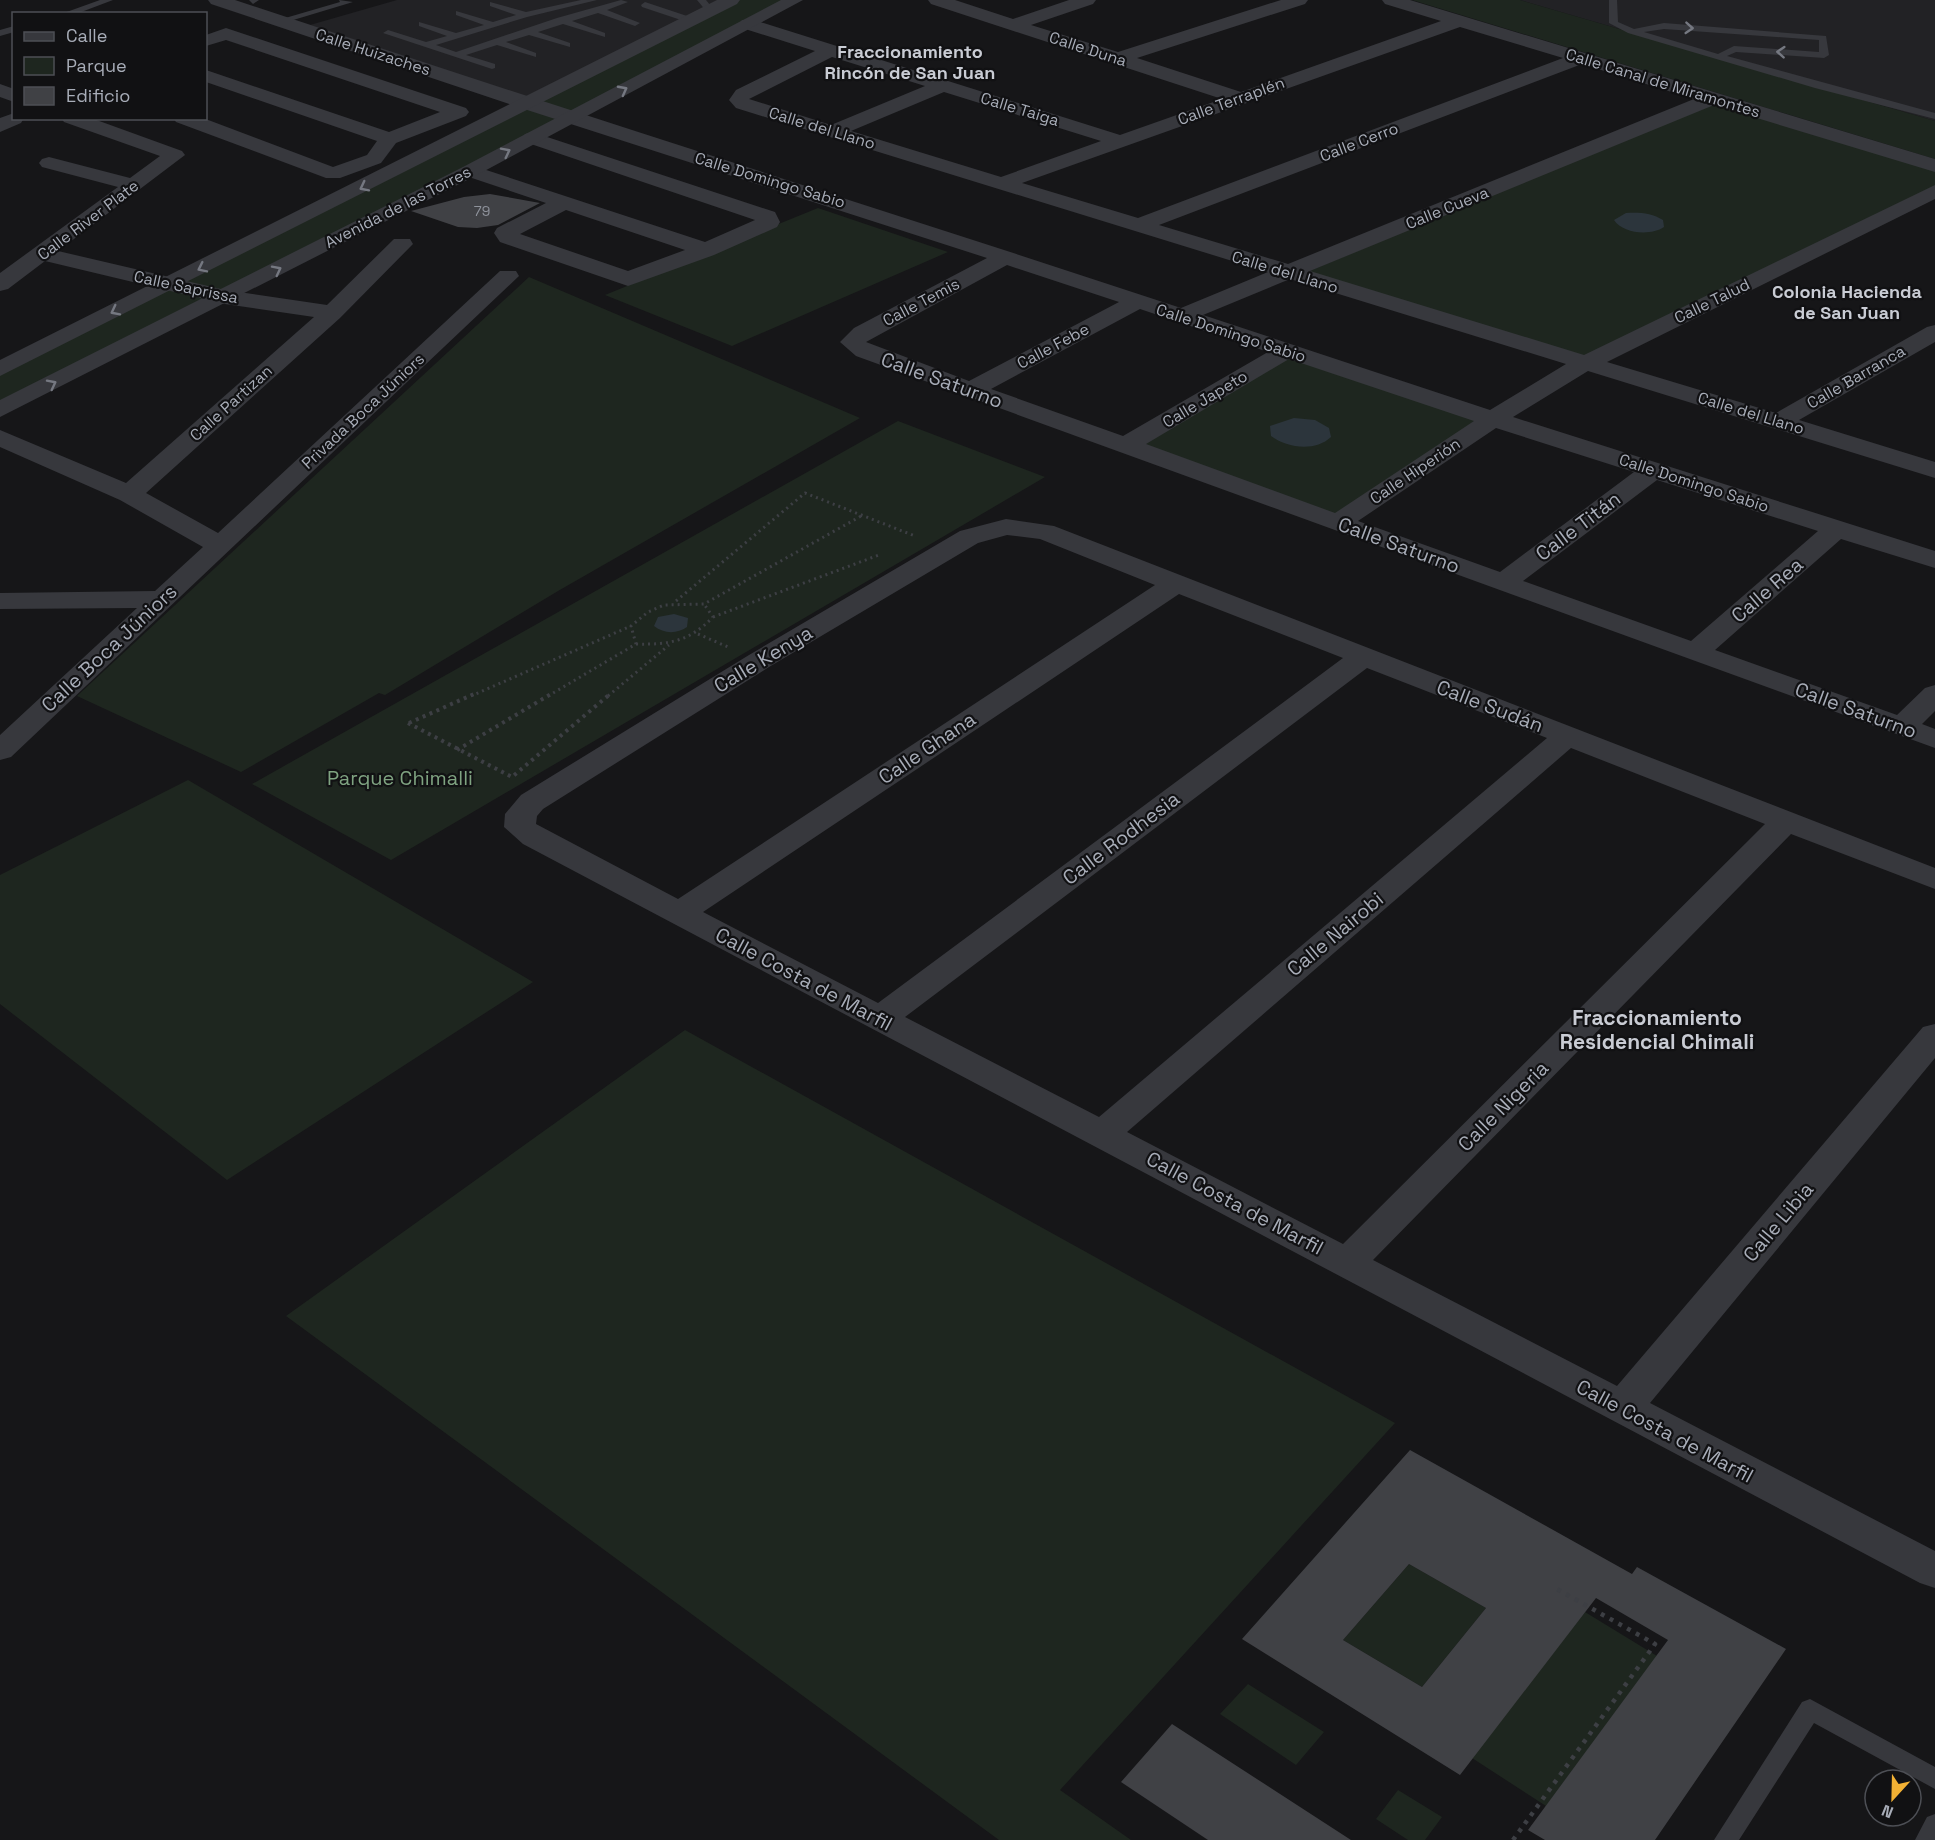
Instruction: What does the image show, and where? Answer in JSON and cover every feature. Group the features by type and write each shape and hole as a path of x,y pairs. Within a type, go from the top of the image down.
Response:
{"street":[{"name":"Avenida de las Torres","path":"0,369 528,104 700,11 731,0"},
{"name":"Avenida de las Torres","path":"0,410 470,171 794,0"},
{"name":"Calle Duna","path":"937,0 1240,98"},
{"path":"1012,24 1087,0"},
{"path":"1119,58 1299,0"},
{"name":"Calle Canal de Miramontes","path":"1391,0 1935,166"},
{"name":"Calle Huizaches","path":"224,2 282,16 528,104"},
{"path":"207,12 224,2"},
{"name":"Calle Terraplén","path":"1003,183 1459,21"},
{"name":"Calle Taiga","path":"748,24 1120,141"},
{"path":"188,120 333,174 374,159 389,139 459,112 225,34 207,41"},
{"name":"Calle del Llano","path":"831,50 743,94 739,100 743,104 1003,183 1288,274 1935,470"},
{"name":"Calle Cerro","path":"1137,226 1581,58"},
{"path":"207,76 389,139"},
{"path":"833,131 943,85"},
{"name":"Calle Cueva","path":"1180,316 1288,274 1713,98"},
{"name":"Calle Domingo Sabio","path":"528,104 1005,257 1493,419 1935,560"},
{"name":"Calle River Plate","path":"0,284 175,155 77,120"},
{"path":"532,138 767,218 769,222 638,278 628,279 508,237 505,233 565,202"},
{"path":"374,159 402,168"},
{"path":"49,163 133,185"},
{"path":"470,171 706,250"},
{"name":"Calle Talud","path":"1493,419 1585,363 1935,191"},
{"name":"Calle Partizan","path":"129,494 332,313 402,244"},
{"name":"Calle Saprissa","path":"42,254 225,297 332,313"},
{"name":"Calle Temis","path":"864,351 852,342 862,333 1005,257"},
{"name":"Privada Boca Júniors","path":"219,546 508,276"},
{"name":"Calle Febe","path":"970,390 1136,302"},
{"name":"Calle Barranca","path":"1778,422 1935,332"},
{"name":"Calle Saturno","path":"864,351 1935,739"},
{"name":"Calle Japeto","path":"1125,446 1286,351"},
{"name":"Calle Hiperión","path":"1337,523 1493,419"},
{"path":"0,438 129,494 219,546"},
{"name":"Calle Titán","path":"1504,582 1653,470"},
{"name":"Calle Kenya","path":"534,837 520,827 520,814 532,802 769,655 969,537 1006,527 1045,532"},
{"name":"Calle Rea","path":"1697,651 1837,528"},
{"name":"Calle Sudán","path":"1045,532 1935,879"},
{"name":"Calle Boca Júniors","path":"0,751 219,546"},
{"name":"Calle Ghana","path":"679,913 1175,584"},
{"path":"0,601 162,599"},
{"name":"Calle Rodhesia","path":"879,1019 1363,657"},
{"path":"1902,727 1935,694"},
{"name":"Calle Nairobi","path":"1103,1133 1567,736"},
{"name":"Calle Nigeria","path":"1347,1263 1786,821"},
{"name":"Calle Costa de Marfil","path":"534,837 879,1019 1103,1133 1621,1409 1935,1571"},
{"name":"Calle Libia","path":"1621,1409 1935,1035"}],"lane":[{"path":"71,12 109,0"},
{"path":"282,16 324,0"},
{"path":"282,16 350,2 343,0"},
{"path":"427,45 525,15 593,0"},
{"path":"1613,0 1614,23 1631,31 1935,116"},
{"path":"456,55 624,1 700,11"},
{"path":"645,4 657,1 700,11"},
{"path":"493,4 525,15"},
{"path":"598,10 635,23"},
{"path":"538,12 602,34"},
{"path":"459,13 493,25"},
{"path":"422,24 456,36"},
{"path":"1631,31 1664,26 1823,38 1824,55 1734,49 1719,57"},
{"path":"529,32 567,45"},
{"path":"388,33 492,66"},
{"path":"497,42 533,55"},
{"path":"1726,1840 1810,1709 1935,1779"},
{"path":"1927,1840 1935,1824"}],"path":[{"path":"889,551 713,617 698,634 669,645 512,777 408,723 631,626 646,611 676,601 805,493 921,539 910,543"},
{"path":"676,601 704,604 863,516"},
{"path":"704,604 713,617"},
{"path":"631,626 636,644"},
{"path":"457,750 636,644 669,645"},
{"path":"1513,1840 1655,1644 1555,1588"}],"shaded area":[{"path":"397,0 724,0 525,97 310,25"},
{"path":"1520,0 1935,0 1935,121"},
{"path":"1626,213 1654,216 1663,220 1664,227 1652,232 1630,231 1618,225 1614,220"},
{"path":"1294,418 1315,420 1329,428 1331,437 1317,445 1301,447 1293,446 1271,436 1270,426"},
{"path":"674,614 688,618 687,627 670,632 662,631 654,626 658,617"}],"green space":[{"path":"738,0 789,0 570,112 539,101"},
{"path":"1412,0 1520,0 1935,121 1935,159"},
{"path":"1714,101 1935,170 1935,187 1580,358 1300,275"},
{"path":"526,106 566,119 233,294 166,280"},
{"path":"818,208 948,252 732,346 605,295"},
{"path":"529,277 860,418 558,591 385,695 379,693 241,772 77,696"},
{"path":"156,285 224,299 0,413 0,361"},
{"path":"1288,354 1488,419 1337,521 1127,446"},
{"name":"Parque Chimalli","path":"898,421 1045,477 391,860 252,784"},
{"path":"188,780 533,982 227,1180 0,1004 0,875"},
{"path":"685,1030 1395,1423 1060,1790 1131,1840 999,1840 286,1316"},
{"path":"1409,1564 1486,1608 1422,1687 1343,1640"},
{"path":"1585,1612 1657,1656 1546,1806 1472,1758"},
{"path":"1248,1684 1324,1732 1296,1765 1220,1714"},
{"path":"1398,1790 1442,1817 1425,1840 1408,1840 1376,1819"}],"building":[{"path":"490,194 540,203 498,225 477,228 458,227 411,211 464,197"},
{"path":"1410,1450 1632,1574 1637,1567 1786,1649 1655,1840 1545,1840 1528,1830 1668,1640 1596,1598 1460,1775 1242,1639","holes":["1409,1564 1486,1608 1422,1687 1343,1640"]},
{"path":"1172,1724 1351,1840 1208,1840 1121,1782"}],"district":[{"name":"Fraccionamiento Rincón de San Juan","path":"910,61"},
{"name":"Colonia Hacienda de San Juan","path":"1847,301"},
{"name":"Fraccionamiento Residencial Chimali","path":"1657,1029"}]}
